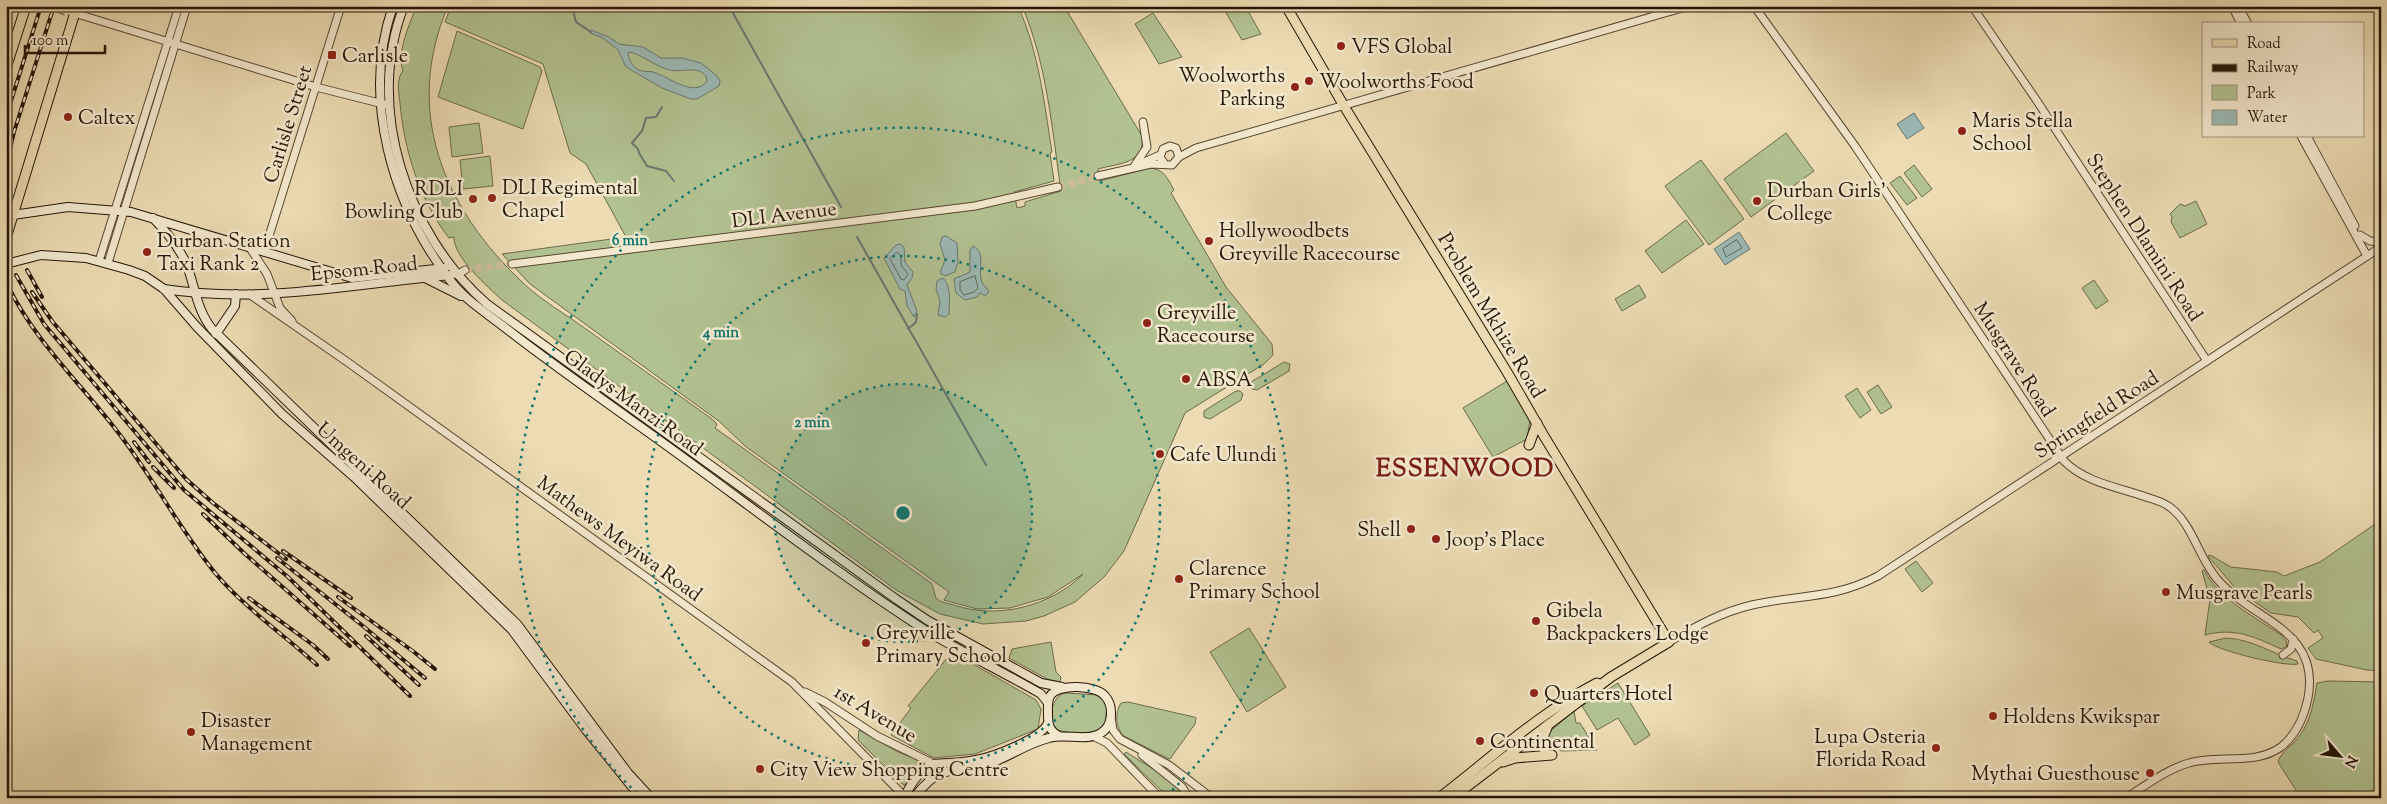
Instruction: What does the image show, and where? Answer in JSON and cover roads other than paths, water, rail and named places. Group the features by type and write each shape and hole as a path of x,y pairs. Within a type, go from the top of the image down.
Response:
{"main road":[{"path":"6,68 26,6"},
{"name":"Gladys Manzi Road","path":"393,6 381,57 380,104 399,186 415,224 442,268 470,301 526,344 861,586 951,646 1041,694 1048,703"},
{"name":"Gladys Manzi Road","path":"404,6 395,31 389,64 390,105 401,168 413,202 432,238 488,304 927,620 1041,683 1062,687"},
{"name":"Problem Mkhize Road","path":"1286,6 1344,106 1669,642"},
{"path":"6,238 11,215 73,10"},
{"name":"Epsom Road","path":"11,215 68,208 124,211 153,218 342,276 359,279 442,268 459,271"},
{"name":"Umgeni Road","path":"153,218 171,239 182,257 204,318 216,334 519,637 586,730 641,798"},
{"name":"Umgeni Road","path":"6,264 41,256 99,261 145,276 164,289 197,327 282,414 357,474"},
{"name":"Epsom Road","path":"164,289 236,294 274,293 447,276 459,271"},
{"path":"425,278 470,301"},
{"path":"216,334 234,306 236,294"},
{"path":"526,344 532,336"},
{"path":"282,414 290,406"},
{"path":"639,426 646,417"},
{"path":"1529,444 1536,424"},
{"name":"Umgeni Road","path":"385,502 527,634 628,773 651,798"},
{"path":"1439,798 1569,698 1611,677 1669,642"},
{"path":"1452,798 1611,677"},
{"path":"907,797 935,776 987,765 1044,740 1059,736 1093,736 1105,731 1111,716 1110,703 1099,691 1062,687 1051,695 1048,703 1048,723 1052,731 1059,736"},
{"name":"1st Avenue","path":"907,797 922,771 932,764 976,760 997,754 1040,734 1048,723"},
{"path":"1487,771 1515,758 1548,753 1542,740 1550,723"}],"street":[{"path":"53,6 73,10 172,44 316,88 390,105"},
{"path":"172,44 179,6"},
{"path":"99,261 115,210 138,151 172,44 187,6"},
{"name":"Carlisle Street","path":"264,252 341,6"},
{"path":"1098,176 1164,163 1174,164 1179,157 1196,148 1690,6"},
{"name":"Musgrave Road","path":"1754,6 1855,146 2060,456 2070,467 2088,479 2154,500 2172,508 2192,536 2217,579 2240,600 2275,623 2293,639 2306,662 2310,674 2308,696 2300,722 2288,741 2278,749 2257,757 2218,758 2188,763 2126,798"},
{"name":"Stephen Dlamini Road","path":"1972,6 2032,93 2207,361"},
{"path":"2232,6 2240,22"},
{"path":"2238,6 2247,22"},
{"path":"1136,165 1147,148 1143,122"},
{"path":"2302,138 2369,255"},
{"path":"2308,138 2369,255"},
{"path":"1127,169 1160,155 1167,147 1177,149 1196,148"},
{"path":"1177,149 1179,157"},
{"path":"108,263 124,211 138,151"},
{"path":"1160,155 1164,163"},
{"name":"DLI Avenue","path":"512,264 975,206 1058,187"},
{"path":"2360,235 2370,241 2381,242"},
{"name":"Springfield Road","path":"1669,642 1704,622 1731,610 1760,603 1840,592 1863,584 1892,568 2075,446 2381,247"},
{"name":"Mathews Meyiwa Road","path":"250,248 267,274 280,308 296,326"},
{"name":"Mathews Meyiwa Road","path":"249,294 763,661 802,691 907,797"},
{"path":"2070,467 2070,457 2075,446"},
{"path":"2283,655 2291,649 2293,639"},
{"name":"1st Avenue","path":"802,691 825,702 877,736 932,764 935,776"},
{"path":"1111,716 1114,733 1182,787 1189,798"},
{"path":"1093,736 1107,743 1157,795 1164,798"},
{"path":"1136,750 1169,765 1212,798"}],"water":[{"path":"591,30 609,37 619,44 643,47 661,58 682,58 701,63 717,76 720,81 719,86 697,99 691,99 662,88 626,67 618,50 603,38 590,33","holes":["629,52 669,70 698,71 706,76 707,81 702,86 696,88 689,87 654,72 639,70 632,65 628,55"]},
{"path":"1914,113 1924,128 1907,139 1897,124"},
{"path":"1739,232 1750,249 1725,265 1714,249"},
{"path":"946,236 957,243 958,262 955,272 945,276 940,273 945,260 940,244 942,237"},
{"path":"900,244 904,247 905,262 913,272 912,278 907,285 917,311 914,317 907,306 905,291 900,289 884,258 896,245"},
{"path":"973,246 980,253 981,278 989,292 985,296 980,293 977,297 965,300 956,293 954,279 970,272 970,250"},
{"path":"943,278 948,286 949,295 949,314 945,317 938,315 940,301 936,289 937,281"}],"waterway":[{"path":"572,6 576,22 591,32"},
{"path":"729,6 841,207"},
{"path":"662,107 656,117 646,118 642,131 632,143 638,149 647,166 666,171 674,181"},
{"path":"857,237 986,465"},
{"path":"908,329 916,322 917,314"}],"tunnel":[{"path":"1058,187 1098,176"},
{"path":"465,270 512,264"}],"railway":[{"path":"6,117 41,6"},
{"path":"7,199 9,153 14,132 54,6"},
{"path":"27,270 42,297"},
{"path":"16,275 44,324 184,490 288,577 410,696"},
{"path":"8,286 31,325 130,449 190,539 216,574 252,610 317,665"},
{"path":"32,292 52,321 186,479 213,503 286,559"},
{"path":"134,442 149,462"},
{"path":"153,467 174,488"},
{"path":"203,514 245,554 350,646"},
{"path":"283,551 351,598"},
{"path":"277,558 425,678"},
{"path":"338,597 435,669"},
{"path":"249,598 313,645 328,659"},
{"path":"366,636 419,685"}],"place":[{"name":"VFS Global","path":"1341,46"},
{"name":"Carlisle","path":"332,55"},
{"name":"Woolworths Food","path":"1309,81"},
{"name":"Woolworths Parking","path":"1295,87"},
{"name":"Caltex","path":"68,117"},
{"name":"Maris Stella School","path":"1962,131"},
{"name":"DLI Regimental Chapel","path":"492,198"},
{"name":"RDLI Bowling Club","path":"473,199"},
{"name":"Durban Girls' College","path":"1757,201"},
{"name":"Hollywoodbets Greyville Racecourse","path":"1209,241"},
{"name":"Durban Station Taxi Rank 2","path":"147,252"},
{"name":"Greyville Racecourse","path":"1147,323"},
{"name":"ABSA","path":"1186,379"},
{"name":"Cafe Ulundi","path":"1160,454"},
{"name":"Shell","path":"1411,529"},
{"name":"Joop's Place","path":"1436,539"},
{"name":"Clarence Primary School","path":"1179,579"},
{"name":"Musgrave Pearls","path":"2166,592"},
{"name":"Gibela Backpackers Lodge","path":"1536,621"},
{"name":"Greyville Primary School","path":"866,643"},
{"name":"Quarters Hotel","path":"1534,693"},
{"name":"Holdens Kwikspar","path":"1993,716"},
{"name":"Disaster Management","path":"191,732"},
{"name":"Continental","path":"1480,741"},
{"name":"Lupa Osteria Florida Road","path":"1936,748"},
{"name":"City View Shopping Centre","path":"760,769"},
{"name":"Mythai Guesthouse","path":"2150,773"}],"district":[{"name":"ESSENWOOD","path":"1465,467"}]}
